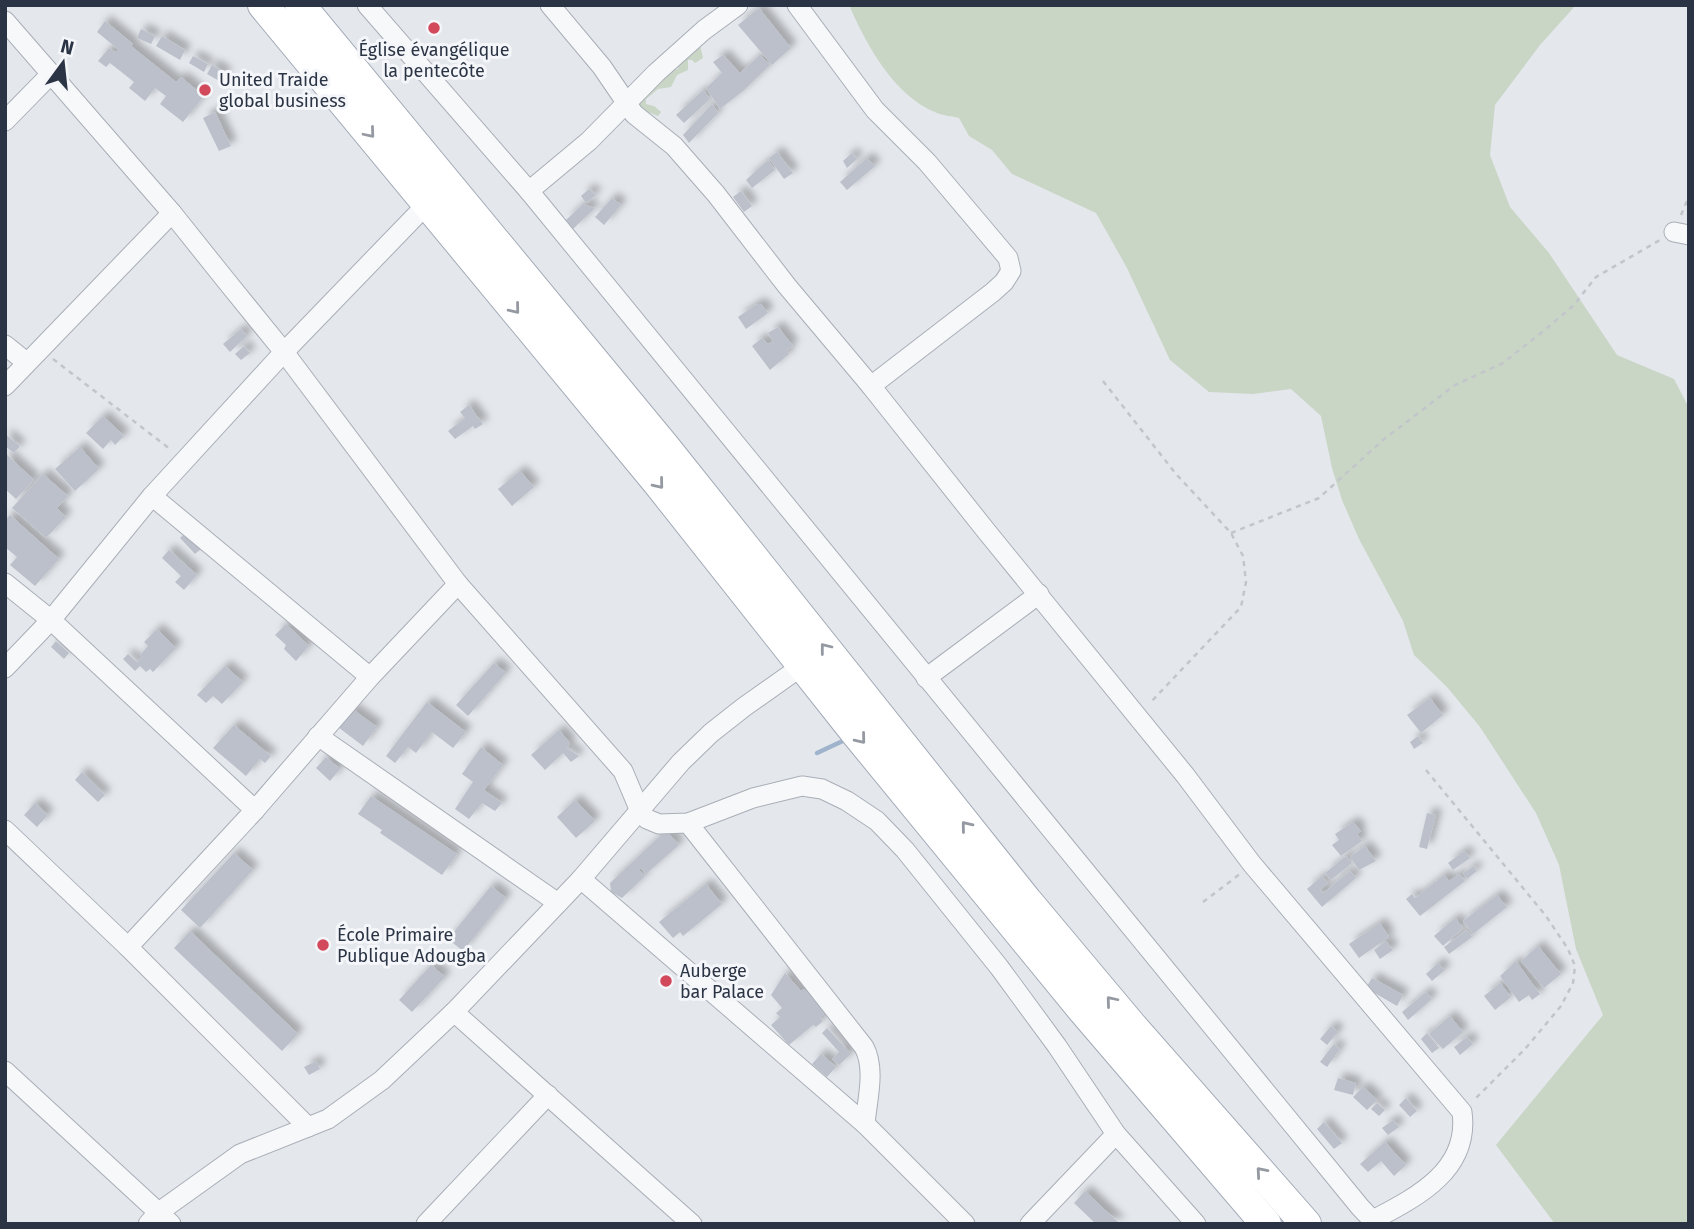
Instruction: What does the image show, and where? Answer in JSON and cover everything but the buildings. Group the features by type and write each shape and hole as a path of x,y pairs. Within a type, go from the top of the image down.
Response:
{"main road":[{"path":"263,5 658,483 802,666 1081,1009 1266,1224"},
{"path":"300,5 665,447 1027,901 1131,1025 1306,1224"}],"street":[{"path":"367,5 528,191 1351,1196 1375,1222 1401,1206 1443,1175 1453,1160 1461,1142 1464,1125 1462,1112 1252,864 1185,775 702,177 674,146 626,105 602,67 550,5"},
{"path":"528,191 589,141 656,73 704,30 738,5"},
{"path":"797,5 875,110 927,162 1008,258 1011,271 993,292 871,386"},
{"path":"5,22 172,213 284,352 458,584 623,771 640,811 647,819 659,824 688,823 753,798 802,786 822,789 877,821 905,850 999,967 1115,1134 1196,1224"},
{"path":"5,121 51,74"},
{"path":"5,668 51,620 152,496 284,352 428,203"},
{"path":"5,386 172,213"},
{"path":"5,345 33,355"},
{"path":"152,496 370,677"},
{"path":"5,583 51,620 256,810"},
{"path":"128,947 256,810 370,677 458,584"},
{"path":"926,678 1039,594"},
{"path":"5,1072 160,1220 240,1154 328,1119 382,1080 454,1012 581,879 681,762 711,733 802,666"},
{"path":"318,736 558,903"},
{"path":"688,823 864,1046 869,1056 870,1070 865,1124"},
{"path":"5,830 128,947 308,1127"},
{"path":"581,879 865,1124 965,1224"},
{"path":"454,1012 548,1095 680,1220"},
{"path":"426,1224 548,1095"},
{"path":"1030,1224 1115,1134"}],"path":[{"path":"1231,533 1319,498 1383,440 1455,385 1503,363 1541,333 1573,306 1596,277 1681,234"},
{"path":"33,355 185,461"},
{"path":"1103,381 1176,474 1231,533 1243,556 1246,582 1241,607 1136,715"},
{"path":"1426,770 1546,916 1568,948 1574,966 1573,983 1561,1006 1525,1049 1462,1112"},
{"path":"1203,902 1252,864"}],"green space":[{"path":"849,5 1576,5 1540,45 1495,105 1490,155 1510,207 1549,253 1617,355 1674,379 1689,408 1689,1224 1555,1224 1496,1145 1603,1015 1576,949 1559,865 1536,813 1480,727 1447,687 1414,655 1403,621 1359,539 1342,500 1321,416 1291,389 1253,394 1209,392 1170,360 1127,268 1096,213 1012,174 992,150 969,136 959,118 937,113 908,95 873,53"},
{"path":"700,45 703,58 695,63 688,60 688,70 677,75 671,87 658,89 646,99 646,104 661,112 658,116 643,113 630,92 671,70 678,69 679,62"}],"waterway":[{"path":"817,753 847,739"}],"place":[{"name":"Église évangélique la pentecôte","path":"434,28"},
{"name":"United Traide global business","path":"205,90"},
{"name":"École Primaire Publique Adougba","path":"323,945"},
{"name":"Auberge bar Palace","path":"666,981"}]}
